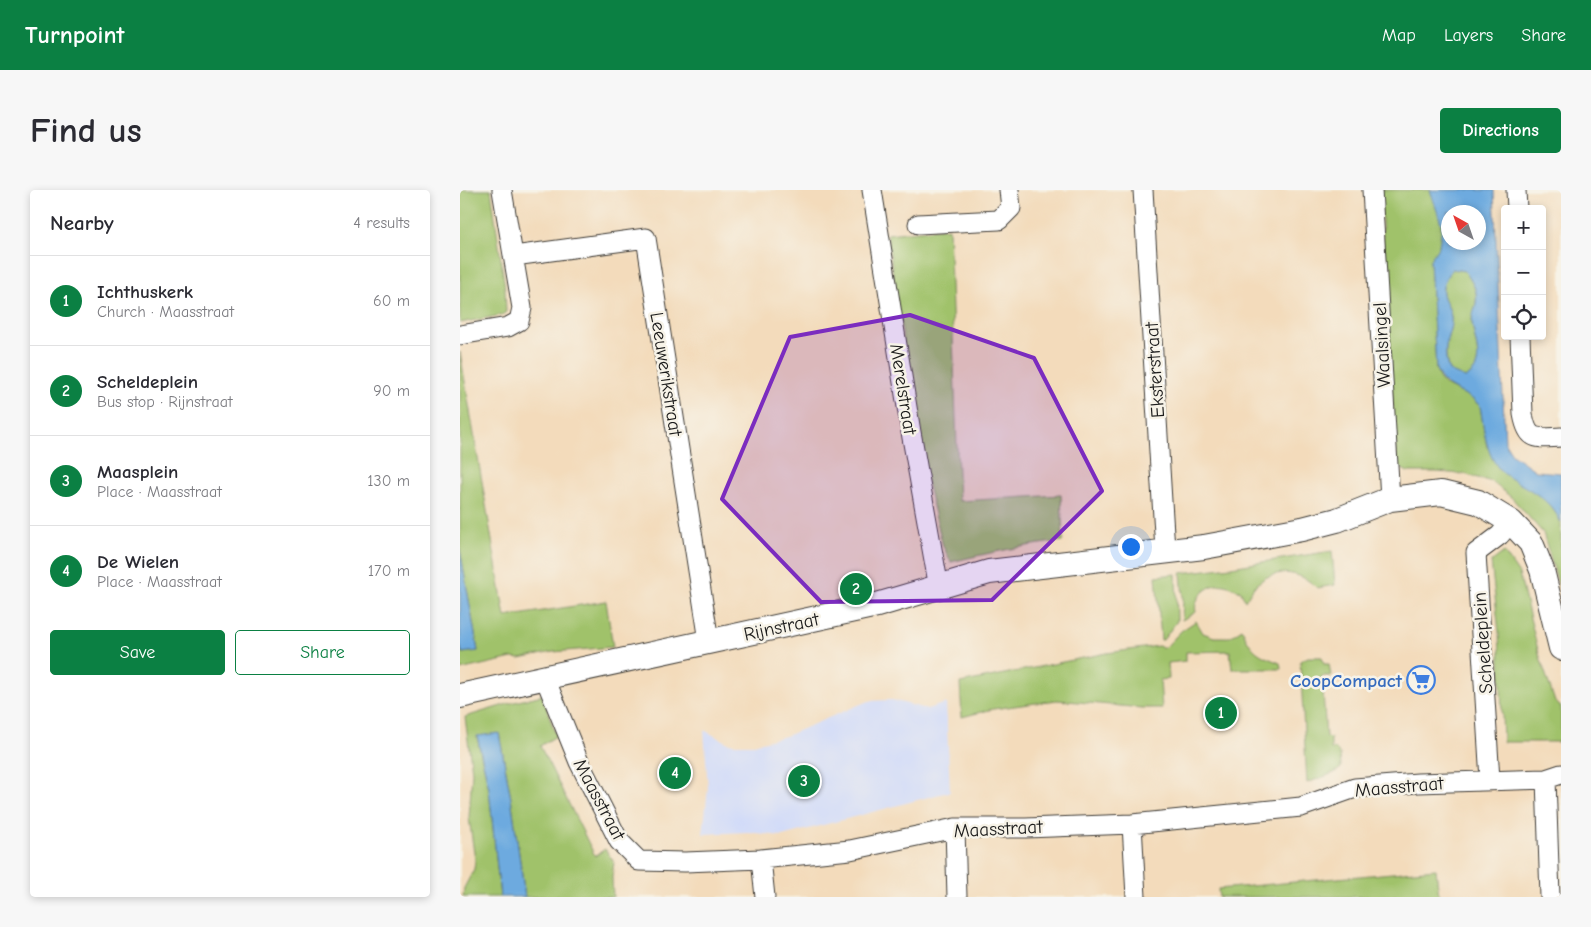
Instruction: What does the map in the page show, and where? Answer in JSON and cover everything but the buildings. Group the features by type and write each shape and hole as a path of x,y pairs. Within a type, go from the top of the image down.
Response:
{"street":[{"path":"460,335 508,327 519,321 522,308 502,190"},
{"name":"Merelstraat","path":"872,190 938,588"},
{"path":"918,224 999,220 1011,208 1010,190"},
{"name":"Eksterstraat","path":"1142,190 1165,550"},
{"name":"Waalsingel","path":"1372,190 1390,499"},
{"path":"1516,190 1517,205"},
{"name":"Leeuwerikstraat","path":"514,256 646,238 708,641"},
{"path":"1520,340 1525,426 1530,434 1538,438 1561,437"},
{"path":"1390,499 1441,493 1478,502 1510,522 1531,543 1542,570 1561,648"},
{"name":"Rijnstraat","path":"460,696 878,605 989,572 1204,546 1250,538 1337,520 1390,499"},
{"name":"Scheldeplein","path":"1490,780 1476,553 1500,534 1510,522"},
{"name":"Maasstraat","path":"545,678 579,762 619,841 638,860 685,862 761,859 850,850 955,828 1026,828 1132,824 1301,807 1355,788 1418,782 1554,777"},
{"path":"1550,897 1554,777"},
{"path":"1132,824 1136,897"},
{"path":"955,828 957,897"},
{"path":"761,859 764,897"}],"highlighted area":[{"path":"910,315 1034,358 1102,491 992,600 821,602 722,499 790,337"}],"shaded area":[{"path":"892,700 927,709 946,703 950,792 782,836 748,832 703,834 708,788 704,730 733,744 754,744 786,736 868,701"}],"green space":[{"path":"460,190 491,190 505,288 506,312 502,315 460,323"},
{"path":"1380,190 1430,190 1438,210 1441,225 1441,239 1438,248 1430,260 1436,369 1439,378 1445,385 1470,397 1480,406 1487,447 1531,490 1546,500 1558,516 1561,523 1561,593 1543,533 1512,498 1492,482 1464,474 1408,472 1398,467"},
{"path":"949,228 959,501 1061,495 1063,541 951,562 943,546 921,458 887,234"},
{"path":"1452,269 1465,271 1474,285 1476,294 1472,321 1478,360 1472,373 1465,378 1449,371 1446,352 1451,320 1443,291 1445,280"},
{"path":"460,352 505,617 606,601 613,647 553,652 520,659 512,658 460,670 460,643 462,653 478,651 460,549"},
{"path":"1332,551 1335,585 1317,588 1303,577 1286,573 1277,574 1261,581 1254,587 1245,601 1241,591 1226,585 1216,585 1200,595 1196,603 1196,612 1182,620 1181,573"},
{"path":"1504,552 1519,574 1539,654 1555,702 1561,707 1561,742 1503,742 1499,632 1491,562"},
{"path":"1176,574 1177,621 1163,640 1161,640 1156,576"},
{"path":"1196,621 1203,633 1214,637 1230,637 1242,629 1252,647 1266,657 1280,663 1281,669 1232,669 1230,651 1186,652 1186,661 1168,663 1169,679 1160,680 1162,708 1142,708 1057,700 993,709 962,717 960,683 1107,653 1158,646 1165,648 1181,631"},
{"path":"1308,657 1322,657 1324,664 1329,664 1331,676 1322,676 1326,737 1331,738 1331,749 1336,749 1340,755 1341,768 1334,773 1307,783 1300,661"},
{"path":"542,695 556,736 540,746 595,856 605,849 614,862 612,877 613,897 525,897 512,804 499,733 477,737 489,789 500,897 463,897 464,888 474,869 475,860 469,818 472,772 465,717"},
{"path":"1436,869 1439,897 1219,897 1218,889"}],"water":[{"path":"1430,190 1494,190 1505,443 1512,454 1536,471 1561,473 1561,523 1554,510 1544,500 1501,471 1488,449 1480,406 1468,396 1444,382 1436,369 1430,260 1439,246 1441,233 1441,250 1486,250 1486,205 1441,205 1441,223","holes":["1452,269 1465,271 1474,286 1477,298 1472,321 1478,352 1476,367 1465,378 1449,371 1446,359 1446,344 1451,320 1443,291 1445,280"]},
{"path":"460,549 478,651 462,653 460,643"},
{"path":"499,733 512,804 525,897 500,897 489,789 477,736"}],"place":[{"name":"Scheldeplein","path":"856,589"},
{"name":"CoopCompact","path":"1421,680"},
{"name":"Ichthuskerk","path":"1221,713"},
{"name":"De Wielen","path":"675,773"},
{"name":"Maasplein","path":"804,781"}]}
